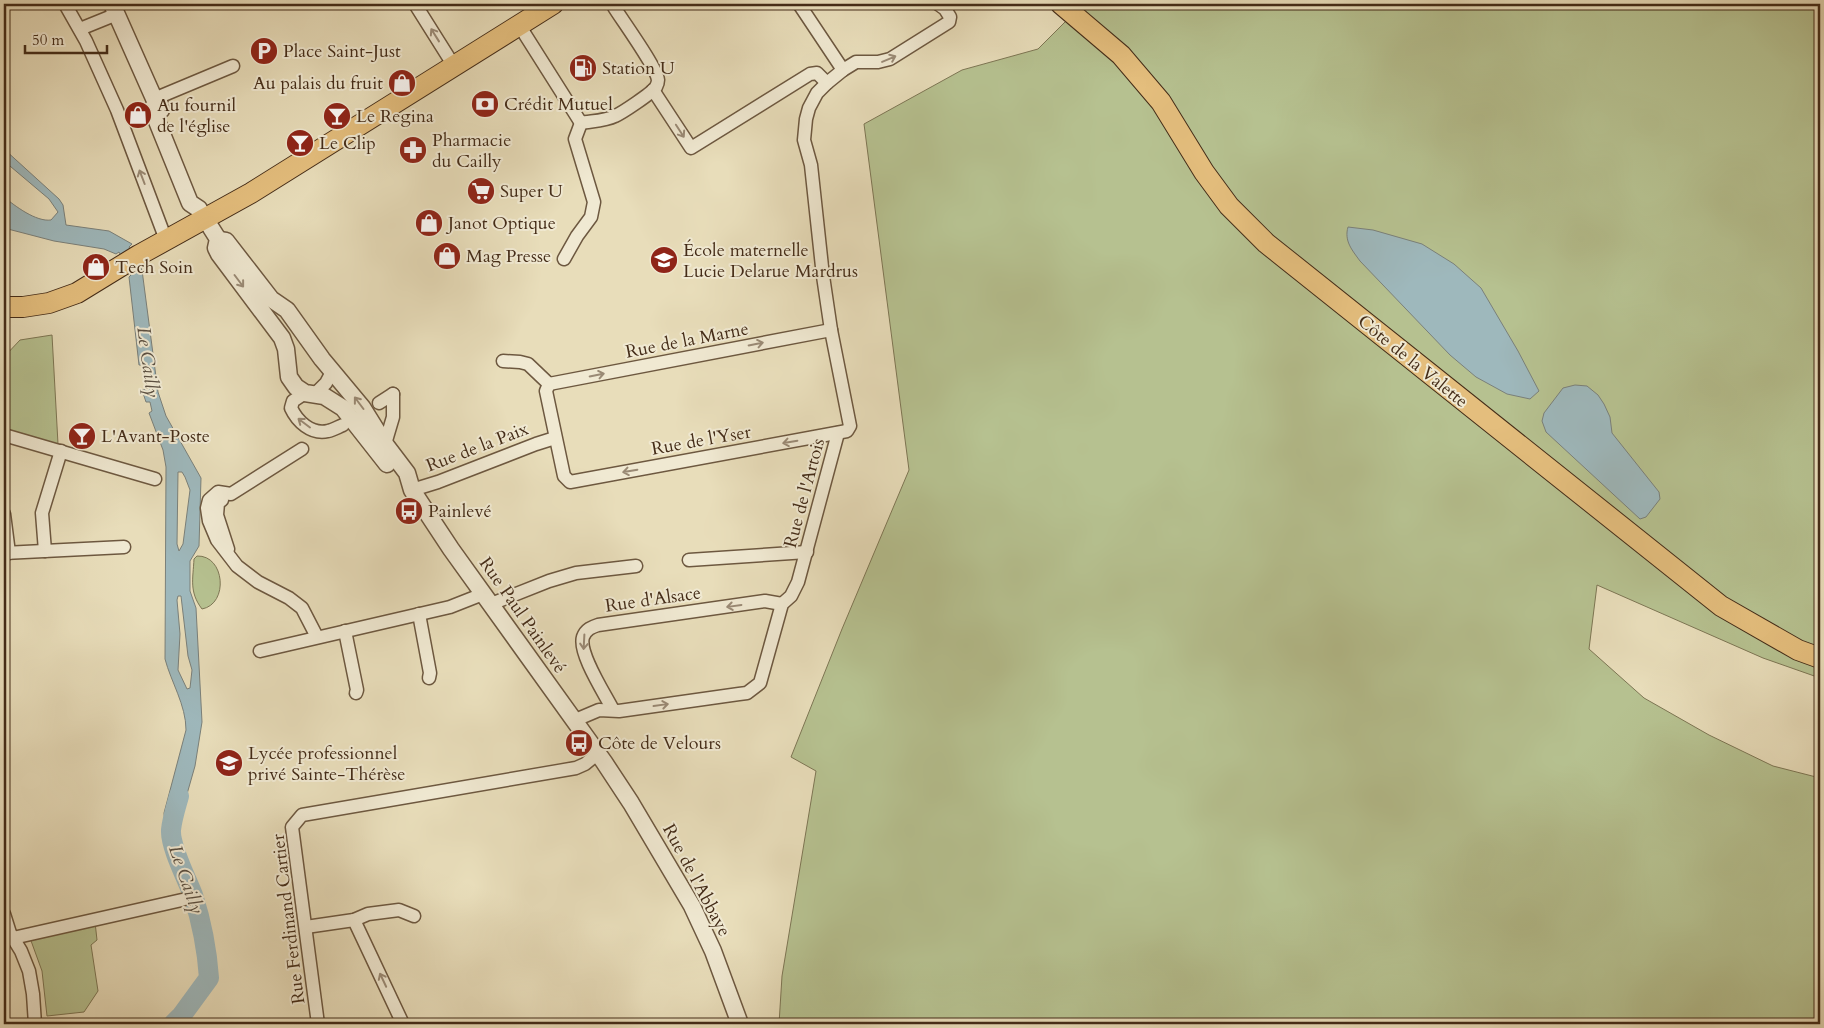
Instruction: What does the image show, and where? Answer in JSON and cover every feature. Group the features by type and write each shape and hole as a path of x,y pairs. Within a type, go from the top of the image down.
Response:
{"main road":[{"name":"Côte de la Valette","path":"1060,4 1121,56 1144,82 1161,102 1204,172 1229,206 1266,243 1721,606 1798,650 1820,658"},
{"path":"4,307 34,305 72,295 166,240 202,214 251,193 548,5"}],"street":[{"path":"65,4 86,41 117,110 166,240"},
{"path":"415,4 454,66"},
{"path":"799,4 843,70"},
{"name":"Rue de l'Artois","path":"613,710 739,694 754,688 760,683 782,604 795,590 838,433 847,431 850,426 831,330 823,276 810,165 804,140 806,119 809,108 817,93 843,70 856,62 890,60 949,22 950,17 945,9 938,4"},
{"path":"581,123 615,116 654,90 658,83 656,73 617,6"},
{"path":"80,29 114,9 155,101 160,105 199,199 202,214 219,240 226,241 269,307 282,338 287,356 288,377 296,387 324,396 343,408 399,480 412,490"},
{"path":"519,25 581,123"},
{"path":"155,101 234,66"},
{"path":"654,90 691,148 810,74 817,73 827,83"},
{"path":"564,259 576,236 591,217 594,202 575,139 581,123"},
{"path":"269,307 287,310 322,359 362,407 407,473 412,490"},
{"name":"Rue de la Marne","path":"549,384 831,330"},
{"path":"503,361 528,364 549,384 546,391 555,438"},
{"path":"333,370 326,383 293,401 291,408 294,415 307,428 328,431 343,425"},
{"path":"379,403 393,394 393,417 386,444"},
{"name":"Rue de l'Yser","path":"555,438 564,476 570,482 838,433"},
{"path":"4,435 155,479"},
{"name":"Rue de la Paix","path":"412,490 555,438"},
{"path":"302,449 231,494 218,492 209,500 207,508 212,530 223,549 227,551 237,566 258,582 289,598 302,608 317,637"},
{"path":"45,551 42,513 61,451"},
{"name":"Rue Paul Painlevé","path":"412,490 451,549 601,758"},
{"path":"222,500 218,503 217,515 228,547 227,551"},
{"path":"4,514 6,553 124,547"},
{"path":"689,560 806,552"},
{"path":"260,651 487,599 576,573 636,566"},
{"name":"Rue d'Alsace","path":"613,710 584,650 583,637 589,628 598,625 765,602 782,604"},
{"path":"419,614 430,673 429,678"},
{"path":"345,631 357,690 356,693"},
{"path":"573,721 598,710 613,710"},
{"name":"Rue Ferdinand Cartier","path":"318,1024 292,827 302,815 576,768 601,758"},
{"name":"Rue de l'Abbaye","path":"601,758 658,846 692,906 713,951 740,1024"},
{"path":"13,938 182,900"},
{"path":"306,927 354,920 368,914 400,910 414,916"},
{"path":"4,914 29,971 35,1024"},
{"path":"354,920 404,1024"}],"green space":[{"path":"1083,4 1820,4 1820,678 1763,658 1597,585 1589,649 1644,698 1709,735 1773,766 1820,778 1820,1024 779,1024 782,976 816,771 791,757 842,629 909,470 864,124 962,70 1038,49"},
{"path":"52,335 58,444 4,430 4,357 20,340"},
{"path":"197,556 206,558 213,563 218,571 220,580 220,590 217,598 211,605 202,609 193,591 194,559"},
{"path":"95,922 97,940 91,945 98,991 84,1012 47,1016 42,971 30,938"}],"water":[{"path":"4,149 59,199 63,205 66,225 109,231 132,244 129,247 142,270 158,392 166,416 201,478 199,546 190,561 190,591 196,608 202,722 195,766 179,822 165,825 164,813 186,730 184,712 165,659 166,467 163,450 149,413 152,411 150,402 146,402 142,390 148,389 145,365 139,365 129,277 131,275 119,252 116,254 104,249 54,241 4,228 4,197 26,213 39,219 51,220 58,212 49,199 4,161","holes":["178,472 182,472 190,490 183,544 179,551 177,544","178,596 181,596 188,656 192,670 190,688 187,689 178,670 180,634"]},
{"path":"1348,227 1373,230 1422,244 1454,264 1481,288 1539,391 1530,399 1507,394 1476,377 1450,355 1360,261 1348,241"},
{"path":"1575,385 1587,386 1598,395 1610,417 1612,433 1659,492 1660,499 1646,517 1640,519 1546,432 1542,421 1544,413 1563,388"}],"waterway":[{"name":"Le Cailly","path":"173,1024 182,1015 209,978 199,916 171,837 172,822 179,796"}],"place":[{"name":"Place Saint-Just","path":"264,51"},
{"name":"Station U","path":"583,68"},
{"name":"Au palais du fruit","path":"402,83"},
{"name":"Crédit Mutuel","path":"485,104"},
{"name":"Au fournil de l'église","path":"138,115"},
{"name":"Le Regina","path":"337,116"},
{"name":"Le Clip","path":"300,143"},
{"name":"Pharmacie du Cailly","path":"413,150"},
{"name":"Super U","path":"481,191"},
{"name":"Janot Optique","path":"429,223"},
{"name":"Mag Presse","path":"447,256"},
{"name":"École maternelle Lucie Delarue Mardrus","path":"664,260"},
{"name":"Tech Soin","path":"96,267"},
{"name":"L'Avant-Poste","path":"82,436"},
{"name":"Painlevé","path":"409,511"},
{"name":"Côte de Velours","path":"579,743"},
{"name":"Lycée professionnel privé Sainte-Thérèse","path":"229,763"}]}
